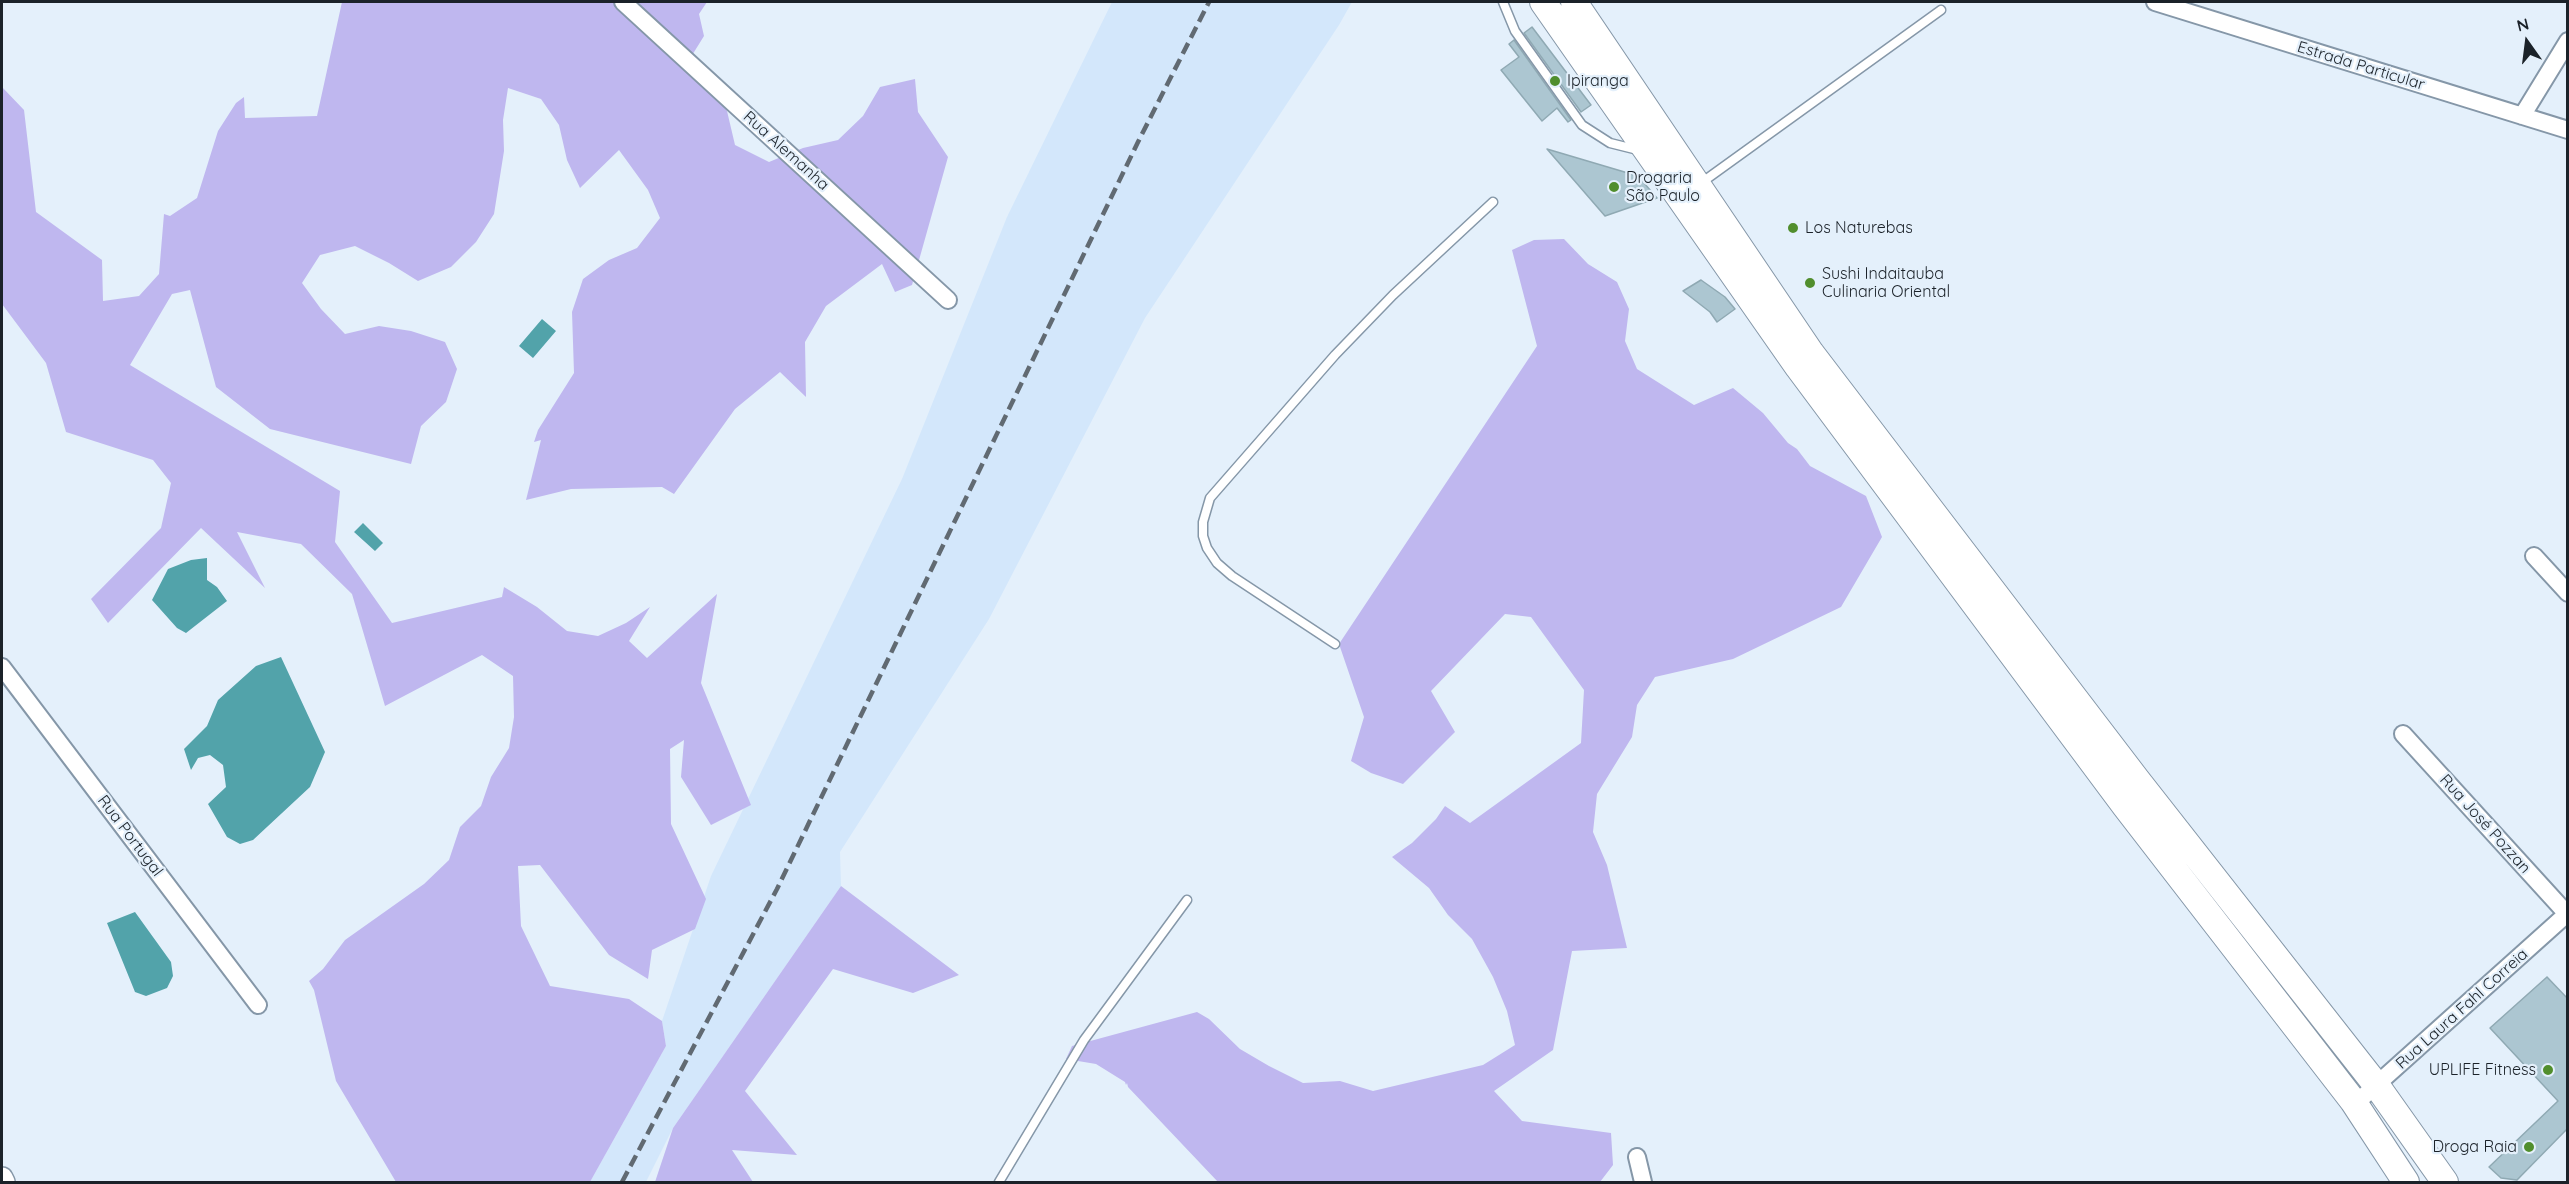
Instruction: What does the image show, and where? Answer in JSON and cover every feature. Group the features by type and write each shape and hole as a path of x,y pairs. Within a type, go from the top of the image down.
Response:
{"main road":[{"path":"1543,2 1798,368 2118,796 2355,1104 2406,1182"},
{"path":"1574,2 1811,352 2129,771 2377,1086 2445,1182"}],"street":[{"name":"Rua Alemanha","path":"623,2 948,300"},
{"name":"Estrada Particular","path":"2155,2 2568,130"},
{"path":"2522,116 2568,41"},
{"path":"2534,556 2568,593"},
{"name":"Rua Portugal","path":"2,667 258,1005"},
{"name":"Rua José Pozzan","path":"2403,734 2567,914"},
{"name":"Rua Laura Fahl Correia","path":"2355,1104 2567,914"},
{"path":"1637,1157 1643,1182"},
{"path":"2,1178 4,1182"}],"lane":[{"path":"1503,2 1515,31 1582,124 1610,143 1648,152"},
{"path":"1698,185 1941,10"},
{"path":"1335,645 1232,576 1217,562 1207,548 1203,536 1203,522 1210,498 1343,346 1393,295 1493,202"},
{"path":"999,1182 1084,1040 1187,900"}],"shaded area":[{"path":"342,2 707,2 699,14 704,36 686,65 714,83 727,111 735,145 769,162 803,148 838,140 863,116 880,87 915,79 918,112 948,157 912,285 895,292 882,264 826,306 805,342 806,397 780,372 735,409 674,494 662,487 571,489 526,500 541,440 534,442 538,430 574,373 572,312 583,279 609,260 637,248 660,218 648,190 619,150 580,188 567,160 559,125 541,99 508,88 503,120 504,151 494,214 476,242 451,267 418,281 355,246 320,255 302,283 321,309 345,334 379,326 411,331 445,342 457,369 446,402 421,426 411,464 270,429 216,387 190,290 172,294 130,365 340,491 335,542 392,623 502,597 504,587 537,607 567,631 598,636 626,623 650,607 629,641 647,658 717,594 701,683 751,805 711,825 681,777 684,740 670,749 671,824 706,899 695,929 652,950 648,979 609,955 540,865 518,866 521,926 550,986 629,999 662,1021 666,1046 590,1182 396,1182 336,1081 314,990 309,981 323,969 345,940 424,884 449,860 460,827 481,806 491,777 509,748 514,717 513,676 482,655 385,706 352,594 301,544 237,532 265,588 201,528 108,623 91,599 161,528 171,483 153,460 66,432 46,363 2,304 2,87 24,110 36,212 102,260 103,301 139,296 159,274 164,214 170,216 197,198 218,131 236,103 244,97 245,118 317,116"},
{"path":"1112,2 1352,2 1145,318 989,619 840,852 841,886 673,1128 646,1182 590,1182 666,1046 662,1021 711,876 902,479 1007,217"},
{"path":"1564,239 1588,264 1617,282 1629,309 1625,341 1637,369 1694,405 1733,388 1763,413 1810,466 1866,496 1882,537 1841,607 1733,659 1655,677 1637,705 1632,737 1597,794 1593,832 1607,865 1627,948 1572,951 1553,1050 1494,1091 1522,1121 1611,1133 1613,1165 1600,1182 1218,1182 1128,1087 1127,1083 1126,1085 1125,1082 1096,1064 1066,1059 1072,1046 1197,1012 1209,1019 1240,1049 1303,1083 1340,1081 1373,1091 1483,1065 1515,1045 1507,1011 1493,977 1472,939 1448,915 1429,888 1392,857 1412,843 1436,819 1445,806 1470,823 1581,743 1584,690 1531,617 1505,614 1431,691 1455,732 1403,784 1371,773 1351,761 1364,717 1339,644 1537,346 1512,250 1534,240"},
{"path":"841,886 959,975 913,993 833,969 745,1091 797,1155 732,1150 753,1182 655,1182 673,1128"}],"water":[{"path":"542,319 556,331 533,358 519,346"},
{"path":"363,523 383,543 375,551 354,532"},
{"path":"207,558 207,580 217,587 227,601 186,633 177,628 152,600 168,569 191,560"},
{"path":"281,657 325,752 310,787 253,840 240,844 227,837 208,804 226,787 223,765 210,755 198,758 191,770 184,749 207,726 218,700 256,666"},
{"path":"135,912 171,962 173,976 167,988 146,996 135,992 107,923"}],"building":[{"path":"1532,27 1591,105 1581,112 1524,33"},
{"path":"1514,40 1571,120 1568,122 1557,108 1542,121 1501,70 1519,57 1509,44"},
{"name":"Drogaria São Paulo","path":"1547,149 1638,176 1657,198 1605,216"},
{"path":"1701,280 1725,297 1735,309 1717,322 1710,312 1683,291"},
{"name":"UPLIFE Fitness","path":"2547,977 2568,999 2568,1128 2517,1180 2501,1178 2489,1167 2558,1101 2490,1028"}],"railway":[{"path":"622,1182 777,889 1138,142 1209,2"}],"place":[{"name":"Ipiranga","path":"1555,81"},
{"name":"Drogaria São Paulo","path":"1614,187"},
{"name":"Los Naturebas","path":"1793,228"},
{"name":"Sushi Indaitauba Culinaria Oriental","path":"1810,283"},
{"name":"UPLIFE Fitness","path":"2548,1070"},
{"name":"Droga Raia","path":"2529,1147"}]}
